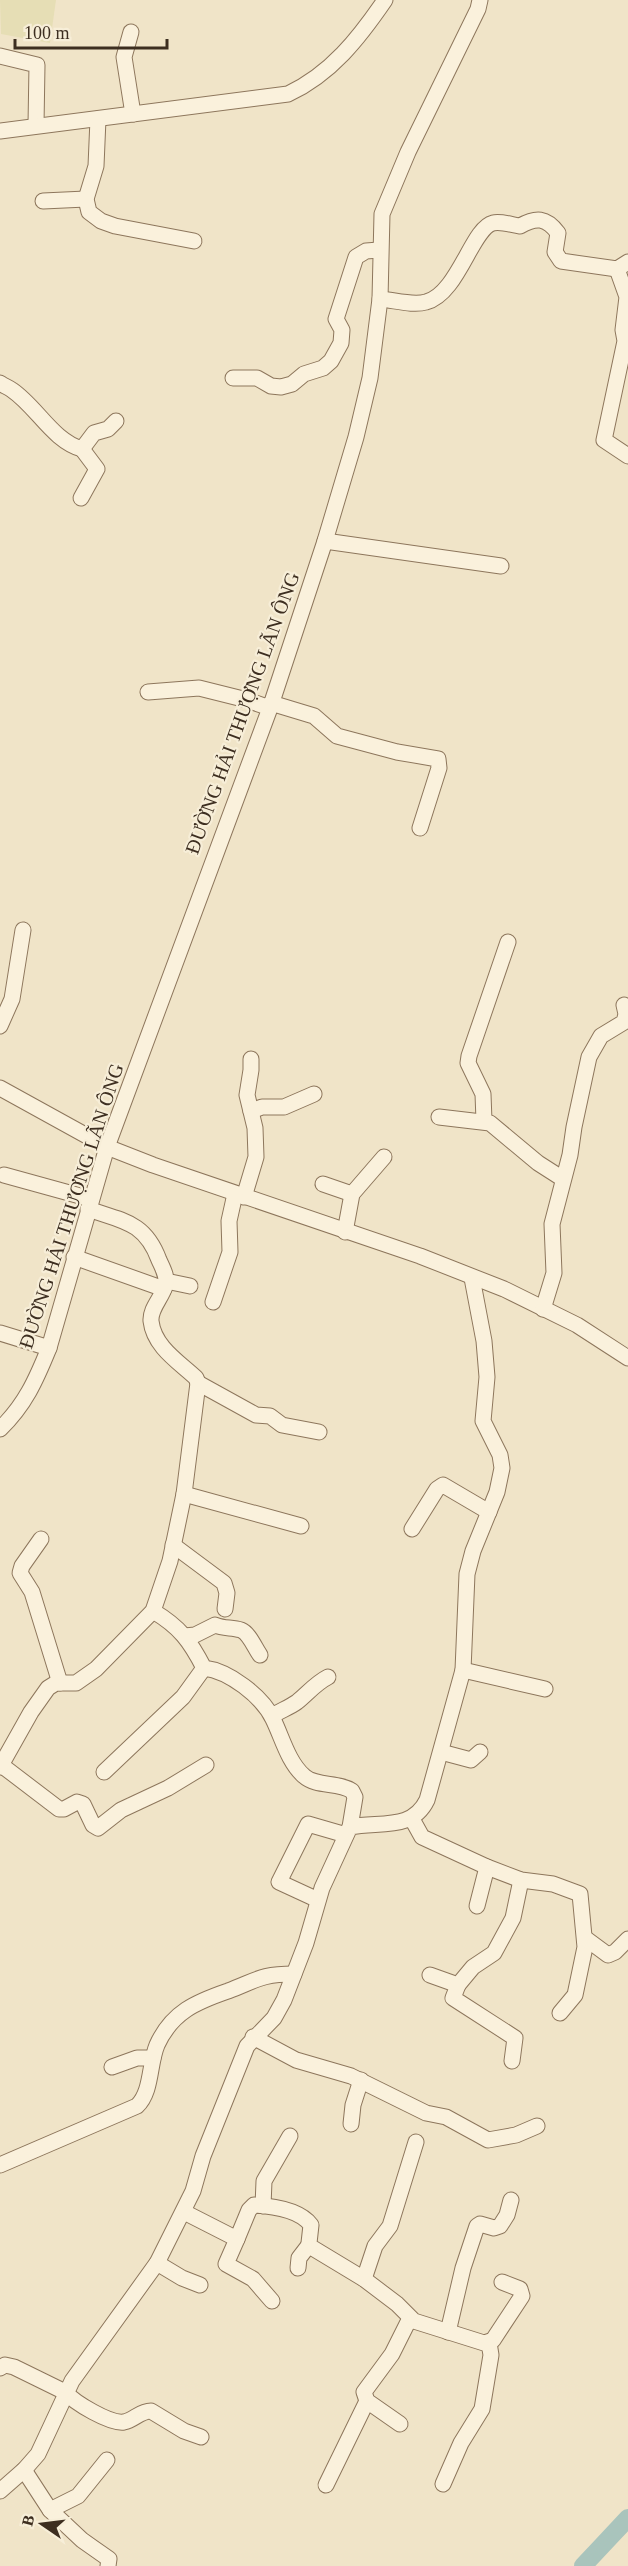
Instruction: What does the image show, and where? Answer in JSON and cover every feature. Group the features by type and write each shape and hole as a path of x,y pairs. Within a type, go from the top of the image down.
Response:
{"street":[{"path":"0,131 270,97 301,88 327,70 361,35 385,0"},
{"name":"ĐƯỜNG HẢI THƯỢNG LÃN ÔNG","path":"0,1429 18,1412 37,1379 49,1348 89,1204 108,1147 271,706 325,541 363,411 380,299 380,222 384,206 478,9 480,0"},
{"path":"131,32 124,57 133,114"},
{"path":"0,56 37,65 36,125"},
{"path":"98,119 96,166 86,199 89,212 101,221 194,242"},
{"path":"43,201 86,199"},
{"path":"380,299 420,303 433,300 463,266 483,229 496,222 520,226 532,219 543,220 558,233 555,252 561,261 623,266 627,297 623,330 625,341 604,440 628,456"},
{"path":"233,378 257,378 272,386 281,387 292,384 304,374 319,370 326,365 341,343 342,330 336,319 355,261 361,253 379,250"},
{"path":"0,383 12,390 68,444 82,449 97,469 81,498"},
{"path":"82,449 94,433 108,429 116,421"},
{"path":"325,541 501,566"},
{"path":"148,692 199,688 314,716 337,736 439,760 439,768 420,828"},
{"path":"0,1026 12,999 23,930"},
{"path":"484,1121 483,1094 468,1063 508,942"},
{"path":"543,1309 554,1273 552,1224 589,1057 601,1036 624,1022 626,1014 624,1005"},
{"path":"213,1302 231,1252 229,1221 256,1156 247,1095 251,1059"},
{"path":"0,1088 108,1147 240,1196 444,1264 472,1278 504,1289 577,1325 628,1358"},
{"path":"251,1111 262,1107 284,1107 314,1094"},
{"path":"439,1117 484,1121 495,1125 531,1157 563,1179"},
{"path":"345,1232 352,1194 384,1157"},
{"path":"4,1175 89,1204 131,1224 146,1234 157,1254 165,1285 153,1311 153,1328 164,1348 195,1376 198,1383 184,1494 166,1577 153,1611 96,1669 76,1683 51,1685 0,1765 59,1809 64,1809 76,1802 83,1804 93,1825 98,1828 121,1810 168,1788 206,1765"},
{"path":"323,1184 352,1194"},
{"path":"74,1257 165,1285 190,1286"},
{"path":"318,1900 279,1882 308,1824 348,1831 412,1819 420,1813 427,1800 463,1670 467,1574 473,1551 497,1492 502,1464 483,1421 486,1377 484,1341 472,1278"},
{"path":"0,1333 49,1348"},
{"path":"198,1383 256,1416 270,1416 282,1425 319,1432"},
{"path":"411,1529 437,1489 443,1485 489,1512"},
{"path":"184,1494 301,1526"},
{"path":"41,1539 22,1566 20,1573 32,1592 60,1683"},
{"path":"173,1545 224,1583 227,1593 225,1609"},
{"path":"153,1611 180,1629 204,1668"},
{"path":"185,1636 195,1635 215,1625 226,1630 240,1630 245,1633 260,1655"},
{"path":"0,2491 24,2470 43,2446 65,2392 157,2263 184,2212 239,2062 253,2037 274,2018 306,1943 318,1900 348,1831 354,1794 348,1788 303,1775 264,1705 233,1677 217,1670 204,1668"},
{"path":"104,1772 183,1697 204,1668"},
{"path":"463,1670 545,1689"},
{"path":"272,1716 287,1706 295,1704 318,1682 328,1677"},
{"path":"441,1752 471,1760 480,1752"},
{"path":"412,1819 422,1837 487,1867 521,1880 553,1884 578,1892 585,1938 574,1995 560,2013"},
{"path":"477,1906 487,1867"},
{"path":"512,2061 515,2038 453,1998 458,1985 472,1967 494,1953 513,1918 521,1880"},
{"path":"585,1938 608,1955 615,1952 628,1939"},
{"path":"0,2165 137,2106 145,2091 153,2058 166,2029 187,2007 264,1975 294,1974"},
{"path":"429,1975 458,1985"},
{"path":"253,2037 296,2060 361,2080 426,2113 446,2117 488,2140 516,2135 537,2126"},
{"path":"112,2067 137,2058 153,2058"},
{"path":"351,2124 353,2105 361,2080"},
{"path":"263,2206 264,2181 290,2136"},
{"path":"364,2279 375,2246 390,2226 416,2142"},
{"path":"447,2332 463,2268 477,2226 480,2224 494,2228 500,2226 507,2215 511,2200"},
{"path":"272,2301 253,2279 226,2264 252,2207 283,2209 308,2220 312,2230 309,2245 300,2258 298,2268"},
{"path":"184,2212 237,2239"},
{"path":"309,2245 364,2279 398,2304 410,2318 447,2332 489,2343"},
{"path":"157,2263 200,2285"},
{"path":"442,2484 461,2443 482,2409 491,2355 489,2343 522,2296 520,2289 502,2282"},
{"path":"400,2424 367,2401 364,2397 364,2390 392,2354 410,2318"},
{"path":"0,2368 5,2365 14,2367 65,2392 71,2398 108,2418 127,2421 145,2411 151,2411 184,2431 201,2437"},
{"path":"326,2485 367,2401"},
{"path":"50,2510 78,2496 107,2460"},
{"path":"24,2470 50,2510 73,2533 109,2559 108,2566"}],"shaded area":[{"path":"0,0 56,0 50,43 1,34"}],"waterway":[{"path":"583,2566 628,2518"}]}
